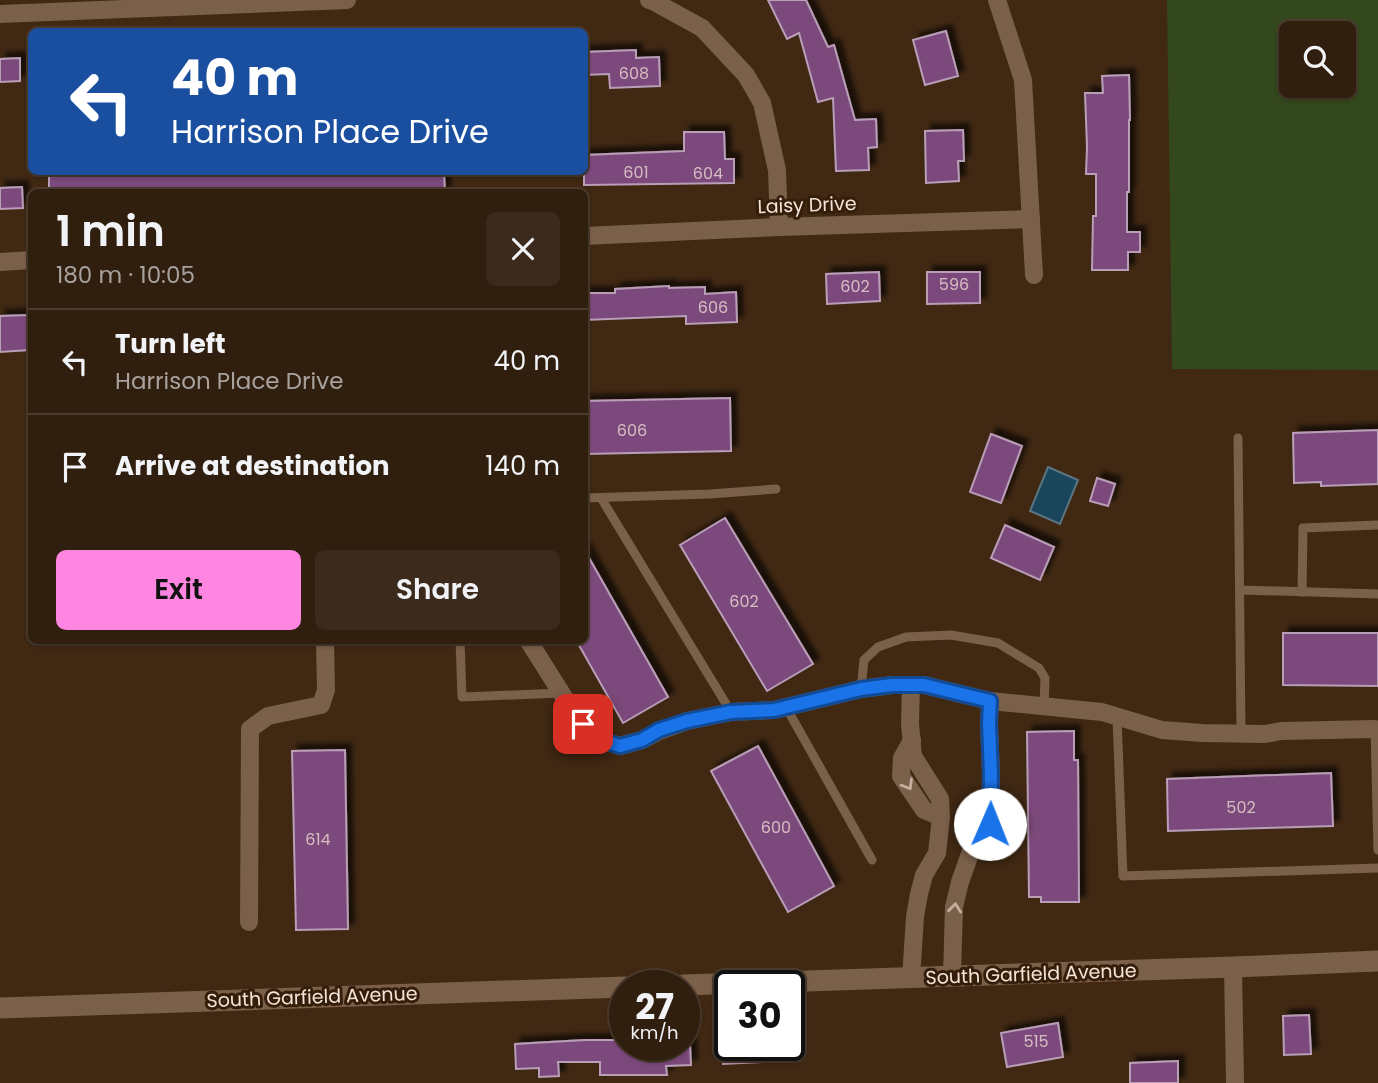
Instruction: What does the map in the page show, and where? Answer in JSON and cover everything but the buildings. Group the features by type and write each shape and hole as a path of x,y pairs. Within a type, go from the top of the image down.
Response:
{"street":[{"path":"0,14 347,0"},
{"path":"649,0 702,28 746,75 762,103 777,170 779,227"},
{"path":"997,0 1023,80 1034,275"},
{"name":"Laisy Drive","path":"588,236 1031,219"},
{"path":"0,262 28,260"},
{"path":"249,922 250,729 268,716 321,705 326,690 325,644"},
{"path":"530,644 572,710 594,738 620,746 687,721 731,712 774,710 861,689 892,685 924,685 990,701 1101,712 1163,730 1265,734 1375,729"},
{"path":"911,685 910,724 914,756 940,799 941,817 937,853 925,875 919,894 911,978"},
{"path":"952,976 954,907 960,882 971,851 990,824 990,701"},
{"name":"South Garfield Avenue","path":"700,984 1378,961"},
{"path":"1233,967 1235,1083"},
{"name":"South Garfield Avenue","path":"0,1008 609,988"}],"lane":[{"path":"1238,438 1241,733"},
{"path":"588,498 776,489"},
{"path":"601,498 731,712"},
{"path":"1302,592 1303,528 1378,525"},
{"path":"1240,590 1378,594"},
{"path":"861,689 864,660 878,647 906,638 951,635 998,643 1039,668 1045,678 1044,708"},
{"path":"460,644 462,697 561,693"},
{"path":"786,707 872,860"},
{"path":"1117,717 1123,876 1378,868"},
{"path":"1375,729 1378,850"}],"green space":[{"path":"1167,0 1378,0 1378,370 1172,369"}],"water":[{"path":"1048,467 1078,480 1060,524 1030,511"}],"route":[{"path":"583,724 594,738 620,746 687,721 731,712 774,710 861,689 892,685 924,685 990,701 990,824"}]}
